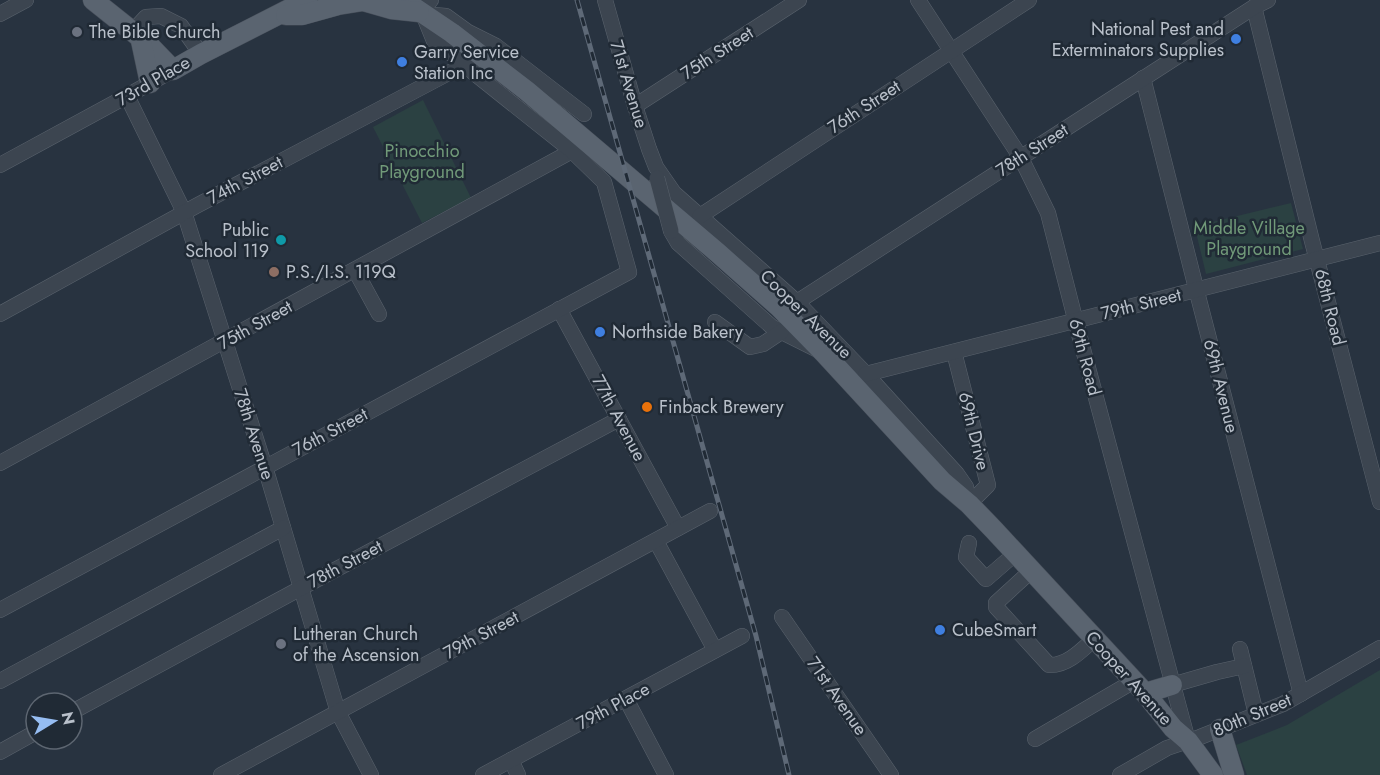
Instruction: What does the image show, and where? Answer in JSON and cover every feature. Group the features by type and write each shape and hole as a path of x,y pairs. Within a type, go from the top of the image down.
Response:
{"main road":[{"path":"93,0 136,33 173,70"},
{"name":"73rd Place","path":"173,70 307,0"},
{"name":"Cooper Avenue","path":"404,0 425,9 474,51 544,105 779,307 942,481 969,504 1032,570 1140,687 1173,728 1188,741 1214,775"},
{"path":"281,14 302,15 363,1 391,9 425,9"},
{"path":"136,33 150,83"},
{"path":"1140,687 1172,685"},
{"path":"1220,729 1234,775"}],"street":[{"path":"0,14 26,0"},
{"name":"71st Avenue","path":"605,0 656,173"},
{"name":"75th Street","path":"635,106 799,0"},
{"name":"69th Road","path":"918,0 1021,158 1048,213 1188,741"},
{"name":"76th Street","path":"700,216 1029,0"},
{"name":"78th Street","path":"797,302 1261,3"},
{"name":"68th Road","path":"1261,3 1317,259 1380,502"},
{"path":"136,33 146,17 161,16 182,26 201,54"},
{"name":"Cooper Avenue","path":"584,114 496,46 474,51 474,73 572,151 604,182 629,272"},
{"name":"74th Street","path":"0,314 184,212 448,74 474,51"},
{"name":"73rd Place","path":"0,165 173,70"},
{"name":"69th Avenue","path":"1143,78 1301,694"},
{"name":"78th Avenue","path":"127,96 184,212 265,468 338,712 371,775"},
{"name":"75th Street","path":"0,462 572,151"},
{"name":"Cooper Avenue","path":"656,173 674,194 797,302 866,374 957,474 966,487 969,504"},
{"name":"Cooper Avenue","path":"656,173 671,231 678,243 769,324 824,353"},
{"name":"79th Street","path":"866,374 1380,243"},
{"path":"355,270 379,314"},
{"name":"76th Street","path":"0,610 629,272"},
{"name":"77th Avenue","path":"559,309 678,528"},
{"path":"715,322 750,347 763,344 782,332"},
{"name":"69th Drive","path":"954,352 988,484 969,504"},
{"name":"78th Street","path":"84,706 619,419"},
{"name":"79th Street","path":"221,775 710,512"},
{"path":"0,681 283,528"},
{"path":"656,541 715,650"},
{"path":"969,543 966,557 986,579 1016,553"},
{"path":"1032,570 996,603 996,607 1049,665 1061,664 1082,651 1094,639"},
{"name":"71st Avenue","path":"782,617 891,775"},
{"name":"79th Place","path":"483,775 742,636"},
{"name":"80th Street","path":"1120,775 1167,748 1283,704 1380,648"},
{"path":"1240,649 1256,714"},
{"path":"1172,685 1244,666"},
{"path":"1035,739 1140,687"},
{"path":"626,699 666,775"},
{"path":"0,752 24,739"},
{"path":"511,760 518,775"}],"green space":[{"name":"Pinocchio Playground","path":"423,100 471,198 422,223 373,127"},
{"name":"Middle Village Playground","path":"1291,203 1303,249 1206,274 1196,226"},
{"path":"1380,670 1380,775 1247,775 1236,745 1287,725"}],"railway":[{"path":"577,0 756,636 789,775"}],"place":[{"name":"The Bible Church","path":"77,32"},
{"name":"National Pest and Exterminators Supplies","path":"1236,39"},
{"name":"Garry Service Station Inc","path":"402,62"},
{"name":"Public School 119","path":"281,240"},
{"name":"P.S./I.S. 119Q","path":"274,272"},
{"name":"Northside Bakery","path":"600,332"},
{"name":"Finback Brewery","path":"647,407"},
{"name":"CubeSmart","path":"940,630"},
{"name":"Lutheran Church of the Ascension","path":"281,644"}]}
